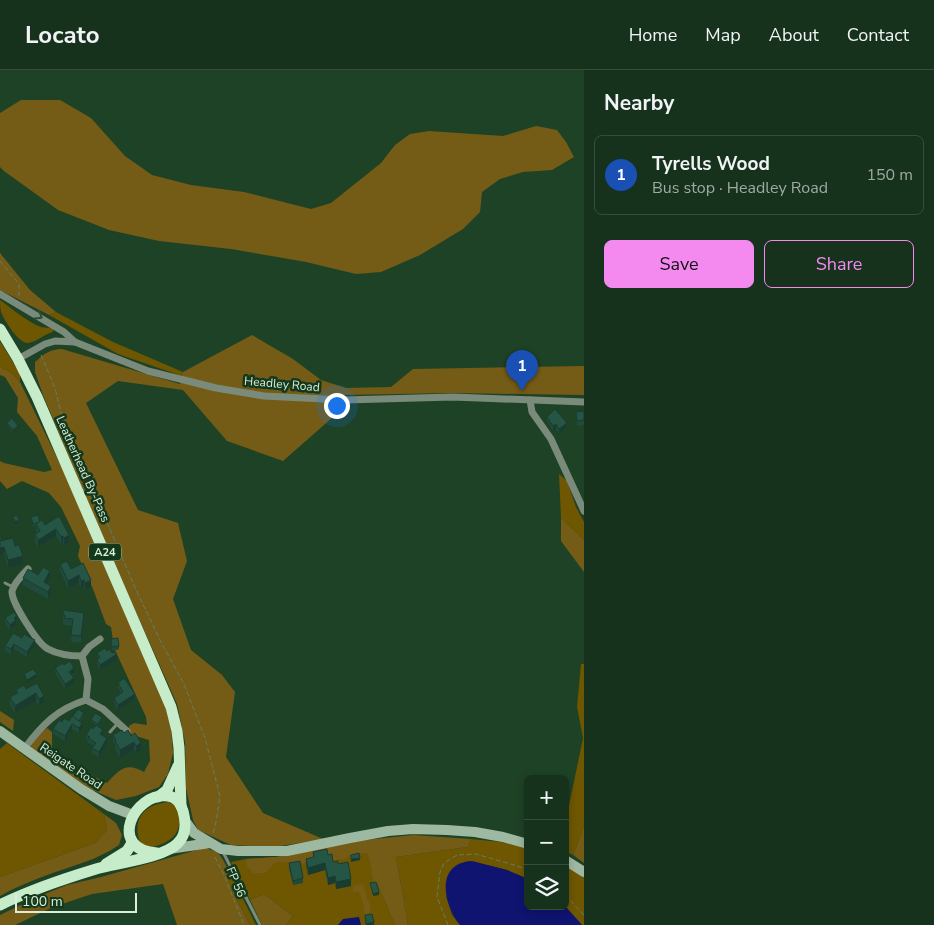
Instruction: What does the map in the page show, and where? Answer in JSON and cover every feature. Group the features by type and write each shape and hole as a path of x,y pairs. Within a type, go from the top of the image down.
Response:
{"highway":[{"name":"Leatherhead By-Pass","path":"0,329 18,359 54,436 171,707 177,731 181,806"},
{"name":"Leatherhead By-Pass","path":"158,796 167,790 179,765"},
{"path":"0,905 54,883 98,868 118,865 157,853 179,843 184,833 186,822 181,806 176,799 168,796 158,796 142,805 133,815 130,825 129,835 132,842 140,850 157,853"},
{"path":"98,868 126,851 132,842"}],"main road":[{"name":"Reigate Road","path":"0,731 109,806 133,815"},
{"path":"186,822 194,833 210,843 221,849 238,851 287,851 369,834 413,829 475,832 524,843"},
{"path":"169,849 210,843"},
{"path":"569,863 584,872"}],"street":[{"name":"Headley Road","path":"0,294 20,304 64,332 75,342 148,371 216,388 264,396 344,400 452,396 584,402"},
{"name":"Headley Road","path":"18,359 37,348 55,342 75,342"},
{"path":"530,400 532,412 551,439 584,511"},
{"path":"28,569 13,588 12,595 14,600 46,648 64,655 82,656"},
{"path":"82,656 89,647 100,639"},
{"path":"82,656 88,679 86,700"},
{"path":"24,749 47,721 66,707 86,700 103,709 128,731"}],"lane":[{"path":"5,583 13,588"},
{"path":"110,732 118,723"},
{"path":"221,849 260,925"}],"path":[{"path":"0,261 19,284 20,304"},
{"path":"37,348 55,388 61,413 80,460 137,592 184,684 204,738 220,796 210,843"},
{"name":"FP 56","path":"221,849 214,855 244,925"},
{"path":"448,925 437,897 440,872 444,863 457,855 476,854 524,869"},
{"path":"569,899 584,915"}],"shaded area":[{"path":"21,100 60,100 91,118 125,156 152,175 191,185 244,192 311,209 331,203 381,163 395,145 410,134 429,131 503,136 536,126 557,130 574,157 552,170 523,172 500,179 482,192 480,212 463,229 420,255 381,272 356,274 306,262 231,249 159,241 109,230 58,210 0,167 0,113"},
{"path":"0,253 30,290 56,312 49,315 0,290"},
{"path":"0,300 31,322 41,327 53,329 53,332 28,343 20,340 12,331 1,312"},
{"path":"56,312 113,342 183,372 182,376 118,354 49,315"},
{"path":"252,335 293,359 321,380 346,388 391,387 413,369 584,366 584,395 452,393 342,395 341,410 283,461 227,441 183,390 118,381 86,403 138,510 178,523 187,561 173,599 191,650 222,675 235,692 226,757 263,813 323,839 275,847 231,845 198,830 193,820 186,788 185,742 177,704 104,540 35,372 35,362 38,359 51,351 62,349 180,384 183,372"},
{"path":"0,341 20,374 20,382 12,373 0,367"},
{"path":"0,367 12,373 20,382 63,470 165,705 171,727 173,753 168,774 159,787 136,796 116,800 90,789 30,748 36,737 47,728 52,732 52,749 79,769 107,783 116,774 128,767 144,772 150,761 149,740 129,734 129,726 134,723 147,725 146,717 115,650 119,649 113,641 111,627 106,624 78,556 80,546 61,507 49,493 22,481 7,489 0,481 0,461 44,472 52,470 37,436 17,412 18,398 5,377 0,375"},
{"path":"559,474 567,481 576,507 584,522 584,540 561,518"},
{"path":"561,518 584,540 584,572 561,541"},
{"path":"581,664 584,664 584,826 573,855 569,853 569,806 583,738 577,707"},
{"path":"0,711 14,720 13,731 0,722"},
{"path":"7,743 104,814 107,830 95,843 0,877 0,749"},
{"path":"168,802 175,805 178,814 179,822 176,834 171,839 149,848 140,843 137,827 139,820 146,810 152,806"},
{"path":"104,814 116,823 122,835 119,845 94,858 31,881 0,896 0,877 95,843 107,830"},
{"path":"584,826 584,863 573,855"},
{"path":"413,835 471,839 468,847 396,857 408,925 395,925 377,883 374,882 368,853 349,855 346,859 311,858 302,864 276,862 265,873 253,873 247,866 246,859 276,857 365,840"},
{"path":"471,839 501,842 524,847 524,877 507,870 487,865 446,896 452,915 460,925 408,925 396,857 468,847"},
{"path":"365,840 377,883 395,925 286,925 293,916 264,894 250,900 231,862 276,857"},
{"path":"204,848 217,853 224,861 228,869 226,872 231,889 250,925 177,925 163,884 92,894 53,907 15,925 0,925 0,915 67,885"},
{"path":"472,861 507,870 524,877 524,910 569,910 582,925 460,925 449,906 446,886 447,877 452,869 460,863"},
{"path":"569,868 584,877 584,925 569,910"},
{"path":"228,869 256,925 250,925 231,889 225,872"},
{"path":"363,884 371,906 368,917 365,918 363,902 359,892 352,892 354,886"},
{"path":"264,894 293,916 286,925 262,925 250,900"},
{"path":"359,917 361,925 338,925 343,919"}],"building":[{"path":"555,409 567,423 559,429 556,424 553,426 547,417"},
{"path":"584,411 584,420 577,421 576,412"},
{"path":"12,418 18,426 13,430 7,423"},
{"path":"17,515 19,520 15,522 13,517"},
{"path":"38,515 40,522 33,524 31,517"},
{"path":"59,516 69,535 64,538 63,536 61,537 56,529 38,540 35,534 40,531 36,524 42,520 45,525"},
{"path":"13,538 15,546 19,545 23,556 8,560 4,547 0,548 0,541"},
{"path":"67,561 71,569 83,563 91,580 85,583 84,580 81,581 79,575 68,581 60,564"},
{"path":"43,567 50,571 44,582 51,586 48,592 23,578 28,569 38,575"},
{"path":"63,610 84,613 81,636 71,635 73,619 64,618"},
{"path":"14,612 17,616 14,618 16,620 10,625 5,618"},
{"path":"13,633 22,638 24,634 35,640 27,652 14,644 11,649 5,646"},
{"path":"118,638 119,646 112,647 111,639"},
{"path":"105,648 107,651 110,649 112,653 115,652 117,654 100,665 97,659 100,658 97,653"},
{"path":"70,661 74,668 69,672 74,678 65,684 55,668"},
{"path":"33,669 37,674 27,680 24,674"},
{"path":"124,678 135,694 118,705 114,698 123,692 118,683"},
{"path":"37,683 44,696 39,699 36,693 15,706 10,697 18,693 16,690 24,685 26,689"},
{"path":"78,709 84,713 79,721 72,717"},
{"path":"95,713 102,717 98,724 91,720"},
{"path":"72,716 82,723 79,728 72,724 65,736 53,729 59,720 62,722 64,718 69,721"},
{"path":"96,725 103,730 100,734 107,738 99,752 92,748 96,743 86,735 91,727 93,729"},
{"path":"122,730 124,733 128,730 131,736 135,733 141,743 136,746 134,742 120,750 113,735"},
{"path":"327,849 328,855 332,854 333,862 338,861 338,864 348,862 351,879 336,882 335,876 328,878 325,863 308,868 306,859 314,857 313,852"},
{"path":"359,853 360,858 351,859 351,855"},
{"path":"300,861 303,878 293,881 289,863"},
{"path":"376,882 379,892 373,894 370,883"},
{"path":"372,914 374,922 366,924 365,915"}],"place":[{"name":"Tyrells Wood","path":"522,391"}]}
